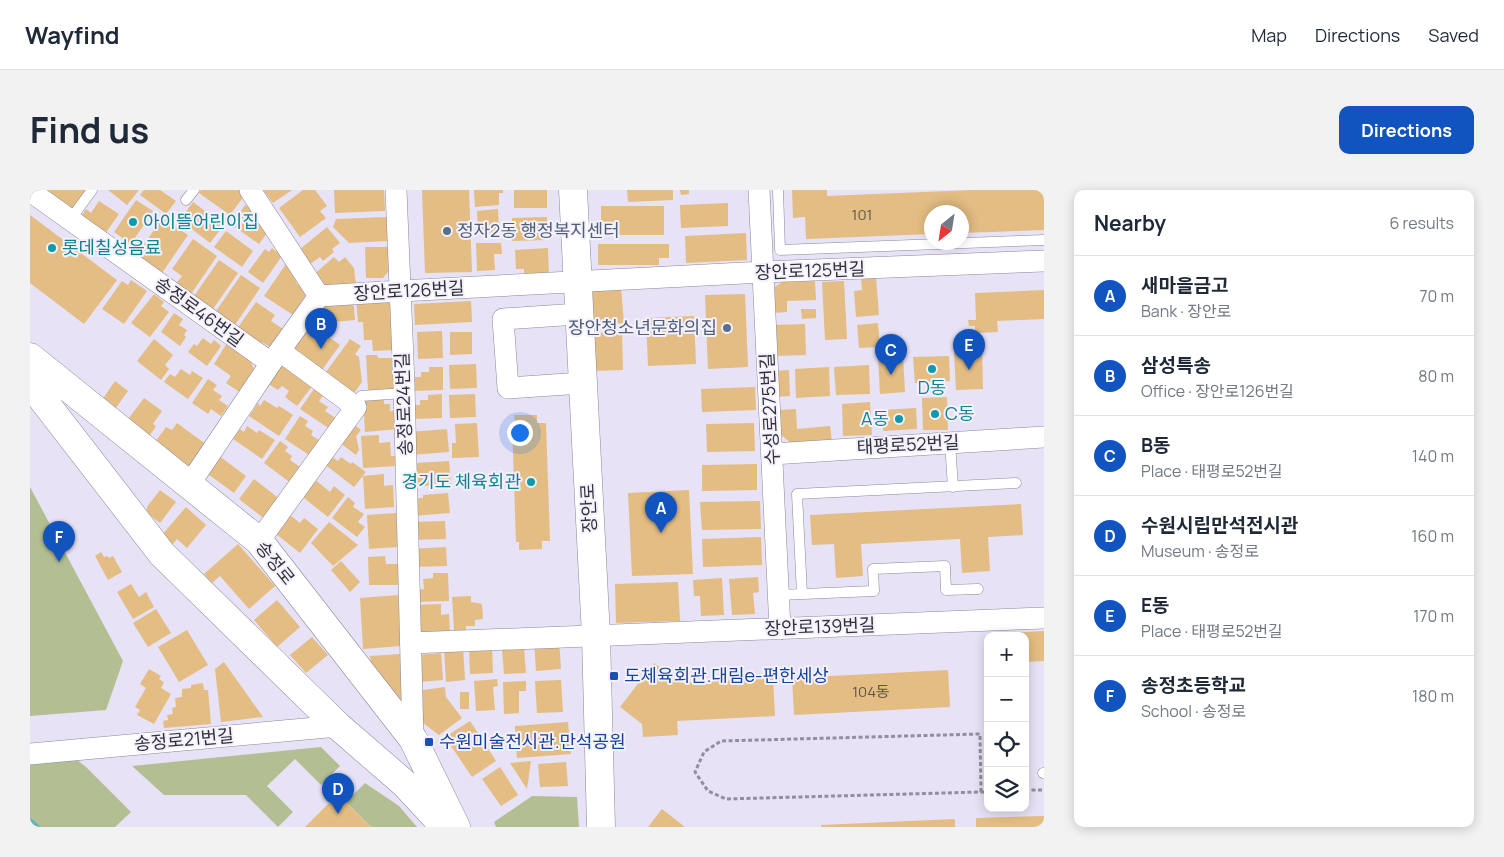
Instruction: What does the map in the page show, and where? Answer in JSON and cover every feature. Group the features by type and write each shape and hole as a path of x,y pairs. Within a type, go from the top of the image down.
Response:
{"main road":[{"name":"장안로","path":"573,190 596,636 600,827"},
{"name":"송정로","path":"30,357 259,541 413,739 456,827"},
{"path":"30,383 162,554 338,726 405,784 445,827"},
{"path":"94,466 89,450 89,441 92,434 100,430 123,432"},
{"path":"361,745 384,753 397,751 402,739 390,709"}],"street":[{"path":"190,485 319,296 250,190"},
{"name":"송정로24번길","path":"396,190 404,393 413,739"},
{"name":"수성로275번길","path":"759,190 780,629"},
{"name":"송정로46번길","path":"30,191 70,220 276,357 356,407"},
{"name":"장안로125번길","path":"577,283 763,272 1044,261"},
{"name":"장안로126번길","path":"319,296 577,283"},
{"path":"578,314 503,319 508,388 582,382"},
{"path":"259,541 356,407"},
{"name":"태평로52번길","path":"772,454 1044,437"},
{"name":"장안로139번길","path":"411,643 1044,618"},
{"name":"송정로21번길","path":"30,754 338,726"}],"lane":[{"path":"70,220 92,190"},
{"path":"186,200 194,190"},
{"path":"778,190 780,250 1044,240"},
{"path":"356,407 361,396 404,393"},
{"path":"950,443 953,487"},
{"path":"802,594 797,494 1016,483"},
{"path":"779,595 874,591 873,569 945,566 946,590 978,589"}],"path":[{"path":"980,734 981,792 726,799 708,791 695,772 704,752 722,741 980,734"},
{"path":"1029,790 1044,790"}],"green space":[{"path":"30,487 123,661 106,710 30,716"},
{"path":"321,747 340,766 321,785 295,759 267,786 293,812 278,827 246,795 164,795 132,766"},
{"path":"71,755 86,767 131,812 115,827 30,827 30,760"},
{"path":"365,783 399,806 417,827 371,827 346,802"},
{"path":"532,796 577,797 579,827 496,827 494,822"}],"building":[{"path":"41,190 86,190 71,211"},
{"path":"108,190 139,190 127,205"},
{"path":"144,190 160,190 176,201 166,214 140,195"},
{"path":"201,190 243,190 247,192 230,215 199,193"},
{"path":"263,190 292,190 273,203"},
{"path":"303,190 315,190 327,206 320,211 326,218 300,237 279,208"},
{"path":"334,190 384,190 385,211 335,213"},
{"name":"정자2동 행정복지센터","path":"422,190 469,190 472,272 425,273"},
{"path":"474,190 503,190 503,193 499,193 499,205 475,207"},
{"path":"514,190 547,190 547,208 514,208"},
{"path":"627,190 673,190 673,200 628,202"},
{"path":"680,190 689,190 689,194 681,195"},
{"path":"792,190 827,190 827,196 973,190 1044,190 1044,230 969,233 969,205 924,205 924,234 806,239 805,217 793,218"},
{"name":"아이뜰어린이집","path":"136,200 153,211 131,244 114,232"},
{"path":"99,201 119,214 105,234 81,217 86,209 91,213"},
{"path":"193,202 224,225 210,243 180,220"},
{"path":"728,203 728,226 681,228 680,205"},
{"path":"245,205 257,213 253,218 270,229 259,244 232,225"},
{"path":"601,206 664,206 664,235 601,235"},
{"path":"498,209 499,232 478,233 477,211"},
{"name":"롯데칠성음료","path":"30,215 117,280 84,324 30,283"},
{"path":"387,217 388,241 349,243 333,227 336,219"},
{"path":"547,217 547,240 512,241 512,218"},
{"path":"162,218 188,235 162,273 137,255"},
{"path":"327,227 340,243 332,249 334,252 323,261 320,257 310,264 299,250"},
{"path":"226,231 253,251 242,267 214,247"},
{"path":"746,233 747,260 686,263 685,236"},
{"path":"193,239 217,256 189,297 174,286 182,276 172,269"},
{"path":"476,243 501,243 502,254 494,254 495,270 477,271"},
{"path":"598,244 669,244 669,258 659,258 659,265 598,265"},
{"path":"365,247 391,247 391,268 383,278 366,278"},
{"path":"272,248 282,256 263,283 248,272 265,249 269,252"},
{"path":"548,248 549,275 524,276 524,269 516,269 515,250"},
{"path":"334,257 339,262 345,257 354,268 356,285 323,287 313,275"},
{"path":"219,260 238,273 211,312 192,299"},
{"path":"286,264 301,274 296,283 308,291 293,315 264,296"},
{"path":"241,275 260,288 233,328 214,314"},
{"path":"876,277 879,315 856,317 854,291 862,290 861,278"},
{"path":"131,280 147,291 124,324 102,309 122,281 128,285"},
{"path":"815,281 816,300 787,301 787,312 772,313 772,289 782,282"},
{"path":"844,281 847,339 825,340 822,282"},
{"path":"621,288 624,323 594,325 591,290"},
{"path":"1044,290 1044,319 997,321 998,332 975,333 975,326 969,326 968,320 976,320 975,293"},
{"path":"154,294 164,302 161,306 169,312 150,337 131,323"},
{"path":"745,294 748,367 708,369 705,295"},
{"path":"353,297 355,320 324,323 321,327 310,319 320,300"},
{"path":"382,297 391,305 394,350 373,351 372,340 364,340 363,322 358,322 356,298"},
{"path":"471,301 472,322 415,325 414,304"},
{"path":"256,302 275,315 271,321 286,331 273,349 262,342 259,347 236,330"},
{"path":"801,309 816,309 816,318 802,319"},
{"path":"174,313 183,319 179,325 187,330 184,335 186,337 180,346 161,332"},
{"path":"694,316 696,364 648,366 646,318"},
{"path":"309,323 340,345 322,370 291,349"},
{"path":"878,323 880,347 859,348 857,325"},
{"path":"805,324 806,355 775,356 773,325"},
{"path":"442,331 443,358 418,359 417,332"},
{"path":"450,332 472,332 472,354 450,355"},
{"path":"622,332 623,370 594,371 592,333"},
{"path":"203,338 211,344 214,340 221,346 207,366 188,352 194,344 197,346"},
{"path":"154,339 173,355 165,365 169,369 161,380 137,361"},
{"path":"350,339 361,346 355,354 359,357 362,382 354,393 326,372"},
{"path":"227,343 250,359 255,372 241,393 226,383 231,376 214,364"},
{"path":"982,351 983,389 956,390 954,352"},
{"path":"366,355 377,355 378,358 392,358 392,370 400,370 401,389 368,390"},
{"path":"903,356 905,392 880,394 878,357"},
{"name":"D동","path":"949,356 950,381 915,383 913,357"},
{"path":"476,364 477,388 450,389 449,365"},
{"path":"281,365 289,365 314,384 297,406 285,397 289,391 282,386 278,390 267,383"},
{"path":"869,365 870,394 836,395 834,367"},
{"path":"429,367 443,367 443,390 413,391 412,377 421,377 421,372 429,372"},
{"path":"829,367 830,396 796,398 795,369"},
{"path":"181,369 190,375 192,371 203,378 188,399 164,382 170,374 175,377"},
{"path":"789,370 790,396 775,397 773,371"},
{"path":"208,379 217,385 213,390 222,396 219,400 228,406 221,416 211,409 208,414 192,403"},
{"path":"115,381 128,391 113,412 100,403"},
{"path":"755,387 756,410 702,412 701,389"},
{"path":"314,389 323,396 319,401 328,407 325,411 337,419 330,429 300,409"},
{"path":"442,394 442,418 412,419 411,405 420,405 420,400 428,400 428,395"},
{"path":"475,394 476,417 450,418 449,395"},
{"name":"C동","path":"947,397 948,430 923,430 922,398"},
{"path":"144,398 162,411 153,424 156,426 148,438 126,422"},
{"path":"384,398 384,404 390,404 390,411 396,411 398,429 365,432 363,400"},
{"path":"264,400 277,408 279,406 293,415 279,436 249,416 258,403 260,406"},
{"path":"870,402 872,435 843,436 842,404"},
{"name":"A동","path":"916,408 917,429 883,431 882,410"},
{"path":"796,409 797,429 830,426 832,442 792,444 781,435 779,410"},
{"name":"경기도 체육회관","path":"514,415 537,415 537,423 546,423 550,541 542,541 542,549 519,550 519,542 516,542 512,423 515,423"},
{"path":"300,416 308,421 305,426 313,431 311,435 322,442 312,457 285,439"},
{"path":"349,421 361,430 356,436 359,450 356,455 335,439"},
{"path":"177,423 207,445 188,470 153,445 166,427 172,430"},
{"path":"477,423 479,457 452,458 452,443 456,443 455,424"},
{"path":"754,423 755,451 707,452 706,424"},
{"path":"247,426 257,433 259,430 275,440 262,459 233,439 240,429 244,432"},
{"path":"447,429 449,452 411,455 409,432"},
{"path":"379,435 379,443 390,442 391,456 396,456 396,466 363,468 361,436"},
{"path":"280,441 288,447 285,451 292,456 290,460 303,469 292,484 264,463"},
{"path":"218,455 246,476 234,493 205,472"},
{"path":"329,455 338,461 341,457 351,464 352,462 366,472 354,487 323,463"},
{"path":"449,461 451,484 412,487 416,463"},
{"path":"757,464 757,490 702,491 702,465"},
{"path":"384,474 384,486 393,485 394,507 365,509 363,476"},
{"path":"313,478 330,492 334,486 345,495 328,517 300,495"},
{"path":"254,479 281,500 266,520 239,499"},
{"path":"160,490 176,502 160,523 147,513 147,507"},
{"path":"689,490 693,574 632,576 628,493"},
{"path":"448,493 450,513 412,516 411,499 423,498 423,495"},
{"path":"348,497 355,503 353,507 364,514 358,522 365,527 357,537 332,518"},
{"path":"760,501 761,529 702,530 700,502"},
{"path":"1021,504 1023,535 988,537 990,571 962,573 960,539 861,544 863,576 836,578 834,544 812,545 810,515"},
{"path":"186,507 206,525 187,548 177,539 172,545 161,536"},
{"path":"285,511 300,523 304,518 318,529 300,553 271,530"},
{"path":"396,513 398,547 369,549 367,515"},
{"path":"445,521 446,539 411,540 411,522"},
{"path":"329,522 358,545 333,566 311,543"},
{"path":"761,537 762,565 703,567 702,539"},
{"path":"238,544 275,586 249,609 220,576 212,583 204,574"},
{"path":"446,547 447,566 412,567 411,549"},
{"path":"101,552 104,557 107,556 109,558 113,556 122,572 108,580 95,556"},
{"path":"385,556 386,564 398,564 399,585 369,585 368,557"},
{"path":"341,561 360,582 350,592 331,570"},
{"path":"433,573 448,573 449,601 416,602 416,590 424,589 423,579 433,578"},
{"path":"758,577 759,592 753,593 755,614 732,615 729,579"},
{"path":"722,578 724,615 701,616 700,596 694,596 693,580"},
{"path":"678,582 680,621 616,623 615,584"},
{"path":"131,584 139,597 146,592 154,607 133,619 117,592"},
{"path":"398,595 401,646 363,649 360,598"},
{"path":"471,596 471,602 482,604 483,619 475,620 475,626 466,626 466,630 454,630 452,597"},
{"path":"277,600 300,627 277,647 254,620"},
{"path":"441,604 441,615 449,614 450,636 425,637 415,630 414,605"},
{"path":"156,609 171,633 148,647 133,623"},
{"path":"187,630 208,665 179,682 158,647"},
{"path":"1044,631 1044,661 1029,662 1029,632 1024,632"},
{"path":"312,637 328,655 306,673 290,655"},
{"path":"559,640 561,669 536,671 534,642"},
{"path":"463,647 465,680 446,682 444,648"},
{"path":"492,647 493,673 470,674 469,648"},
{"path":"524,648 526,673 504,674 502,650"},
{"path":"441,653 443,680 419,682 417,655"},
{"path":"400,654 405,701 392,702 372,674 370,656"},
{"path":"224,662 263,717 221,722 215,669"},
{"path":"654,663 682,683 773,678 775,716 677,721 678,735 643,737 642,724 620,707"},
{"path":"149,669 161,676 159,679 164,682 161,688 171,694 154,724 137,715 140,710 135,707 146,688 140,684"},
{"path":"948,670 950,707 794,715 792,678"},
{"path":"497,679 498,686 493,687 495,710 476,711 474,681"},
{"path":"561,680 563,712 537,713 535,681"},
{"path":"526,681 526,691 519,691 519,713 504,714 503,682"},
{"path":"203,683 204,690 208,690 211,724 164,728 163,721 168,720 167,715 173,714 172,708 176,707 175,698 182,697 182,689 191,688 191,685"},
{"path":"445,687 446,697 462,718 439,735 419,720 416,691"},
{"path":"460,692 469,692 469,709 460,709"},
{"path":"470,721 496,761 472,777 445,737"},
{"path":"568,722 571,754 517,758 515,726"},
{"path":"531,761 527,789 510,763"},
{"path":"566,762 568,786 540,787 538,764"},
{"path":"500,767 518,795 501,806 482,779"},
{"path":"338,794 371,827 305,827"},
{"path":"662,809 685,827 648,827"},
{"path":"1044,816 1044,827 976,827 976,818"},
{"path":"955,819 955,827 821,827 821,825"}],"waterway":[{"path":"30,821 37,827"}],"place":[{"name":"아이뜰어린이집","path":"133,222"},
{"name":"정자2동 행정복지센터","path":"447,231"},
{"name":"롯데칠성음료","path":"52,248"},
{"name":"장안청소년문화의집","path":"727,328"},
{"name":"삼성특송","path":"321,349"},
{"name":"D동","path":"932,369"},
{"name":"E동","path":"969,370"},
{"name":"B동","path":"891,375"},
{"name":"C동","path":"935,414"},
{"name":"A동","path":"899,419"},
{"name":"경기도 체육회관","path":"531,482"},
{"name":"새마을금고","path":"661,533"},
{"name":"송정초등학교","path":"59,562"},
{"name":"도체육회관.대림e-편한세상","path":"614,676"},
{"name":"수원미술전시관.만석공원","path":"429,742"},
{"name":"수원시립만석전시관","path":"338,814"}]}
